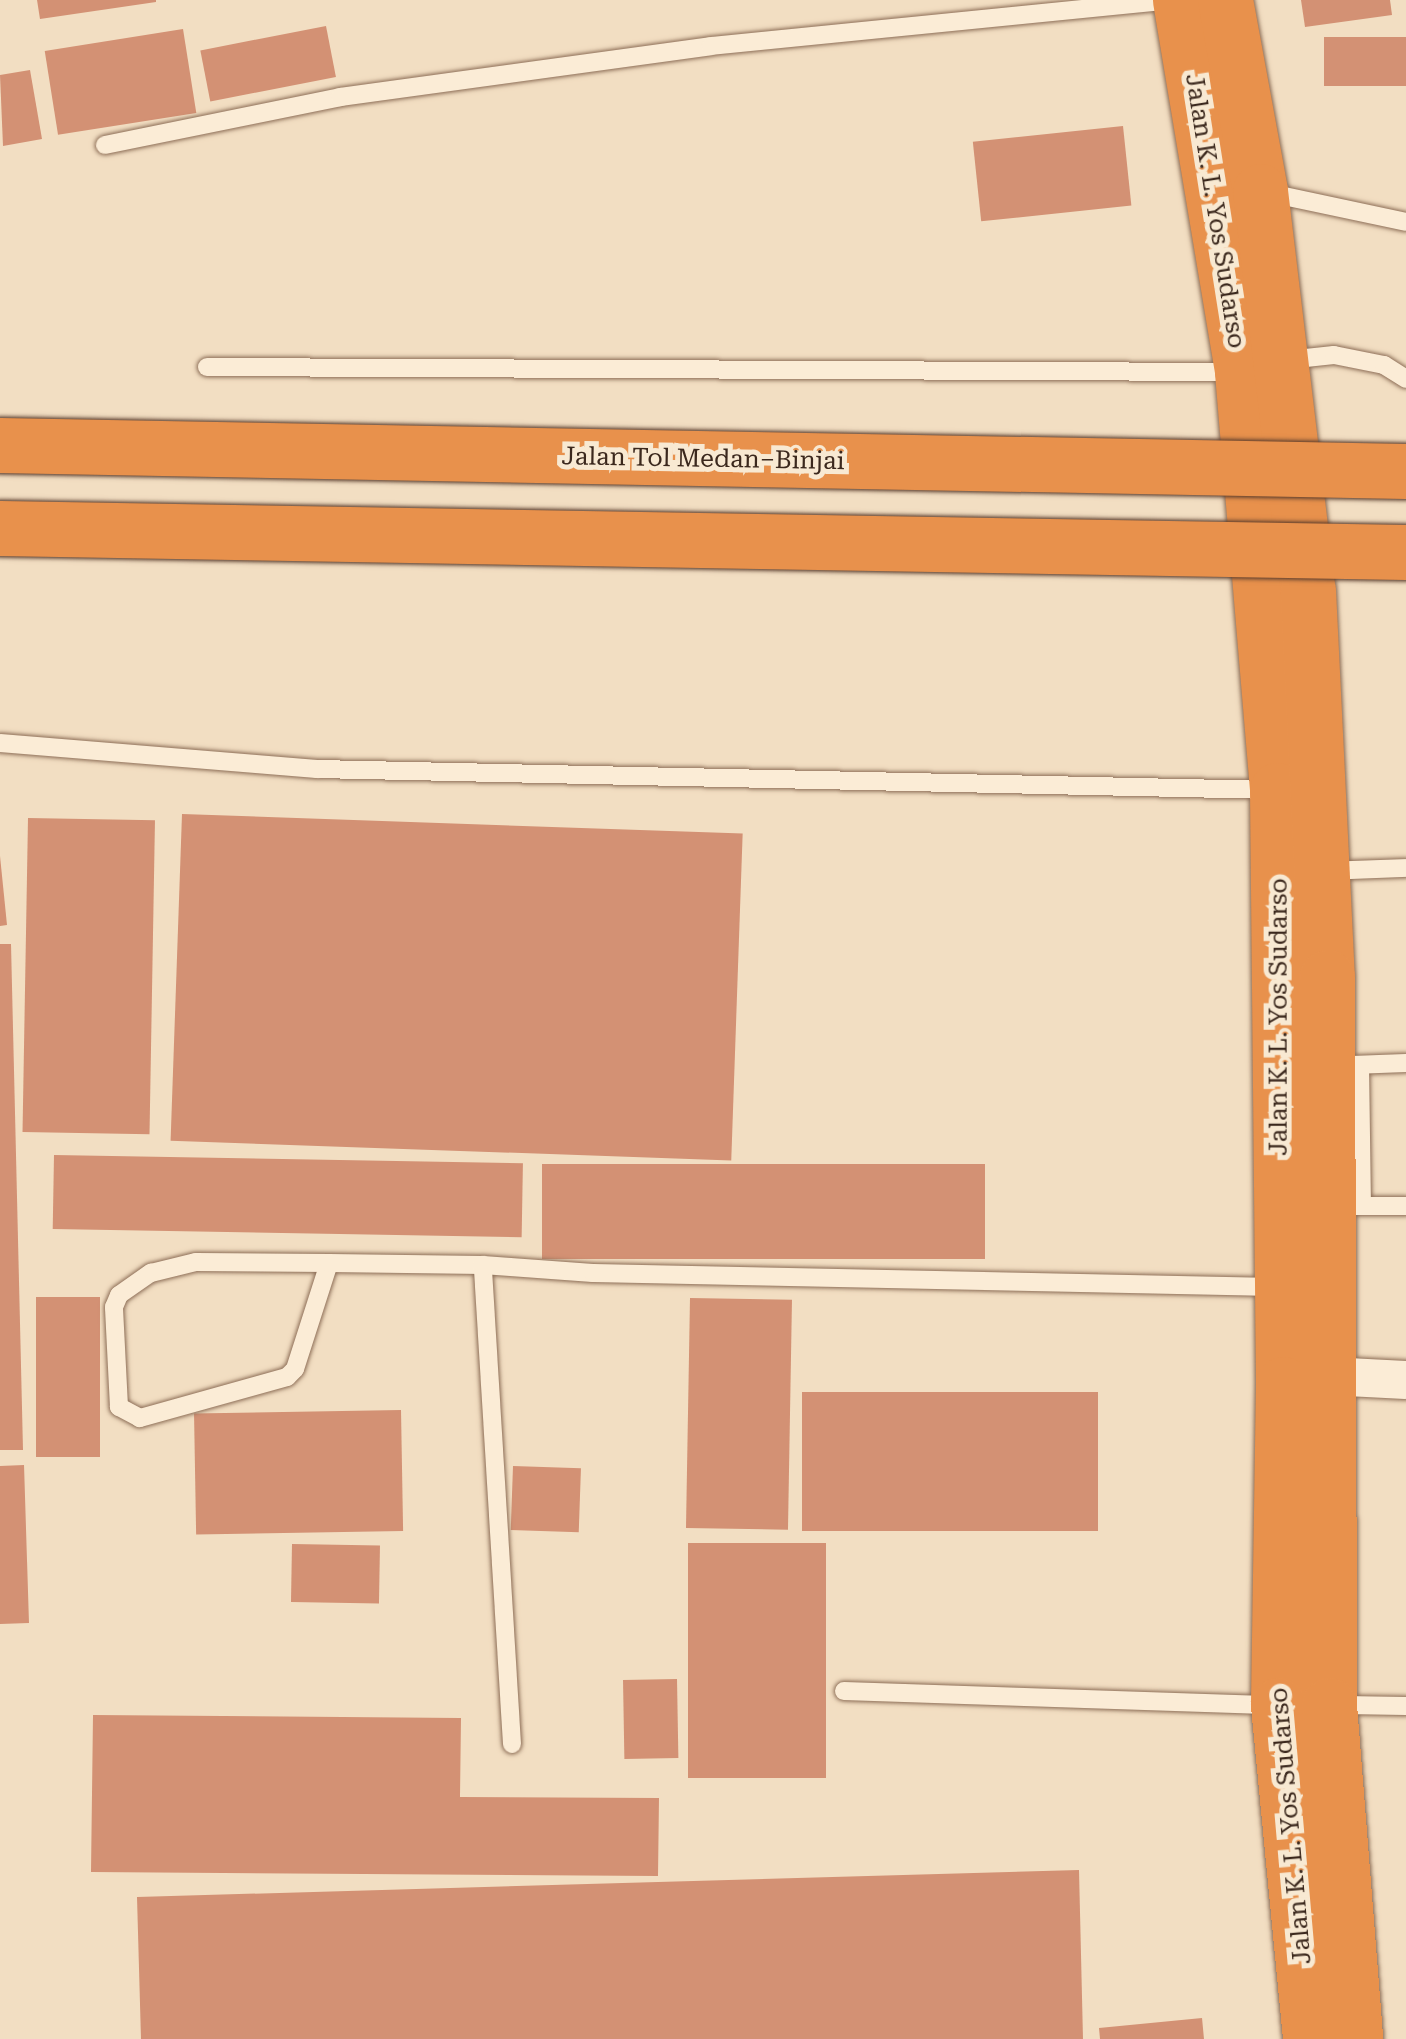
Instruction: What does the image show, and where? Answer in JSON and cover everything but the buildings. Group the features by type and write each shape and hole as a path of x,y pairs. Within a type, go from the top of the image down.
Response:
{"highway":[{"name":"Jalan K. L. Yos Sudarso","path":"1178,0 1262,366 1308,591 1324,871 1342,1066 1344,1206 1304,1705 1356,2039"},
{"name":"Jalan K. L. Yos Sudarso","path":"1226,0 1260,191 1277,790 1281,1287 1304,1705 1310,2039"},
{"name":"Jalan Tol Medan–Binjai","path":"0,445 1406,472"},
{"path":"0,528 1406,552"}],"street":[{"path":"1328,1376 1406,1380"}],"lane":[{"path":"105,145 340,97 712,46 1178,0"},
{"path":"1260,191 1406,222"},
{"path":"208,366 1262,366 1334,355 1384,365 1406,379"},
{"path":"0,743 317,769 1277,790"},
{"path":"1324,871 1406,868"},
{"path":"1342,1066 1406,1063"},
{"path":"1344,1206 1406,1206"},
{"path":"329,1263 296,1369 287,1377 140,1418 119,1408 114,1307 134,1282 196,1262 329,1263 483,1265 593,1274 1281,1287"},
{"path":"483,1265 512,1744"},
{"path":"844,1692 1406,1706"}]}
